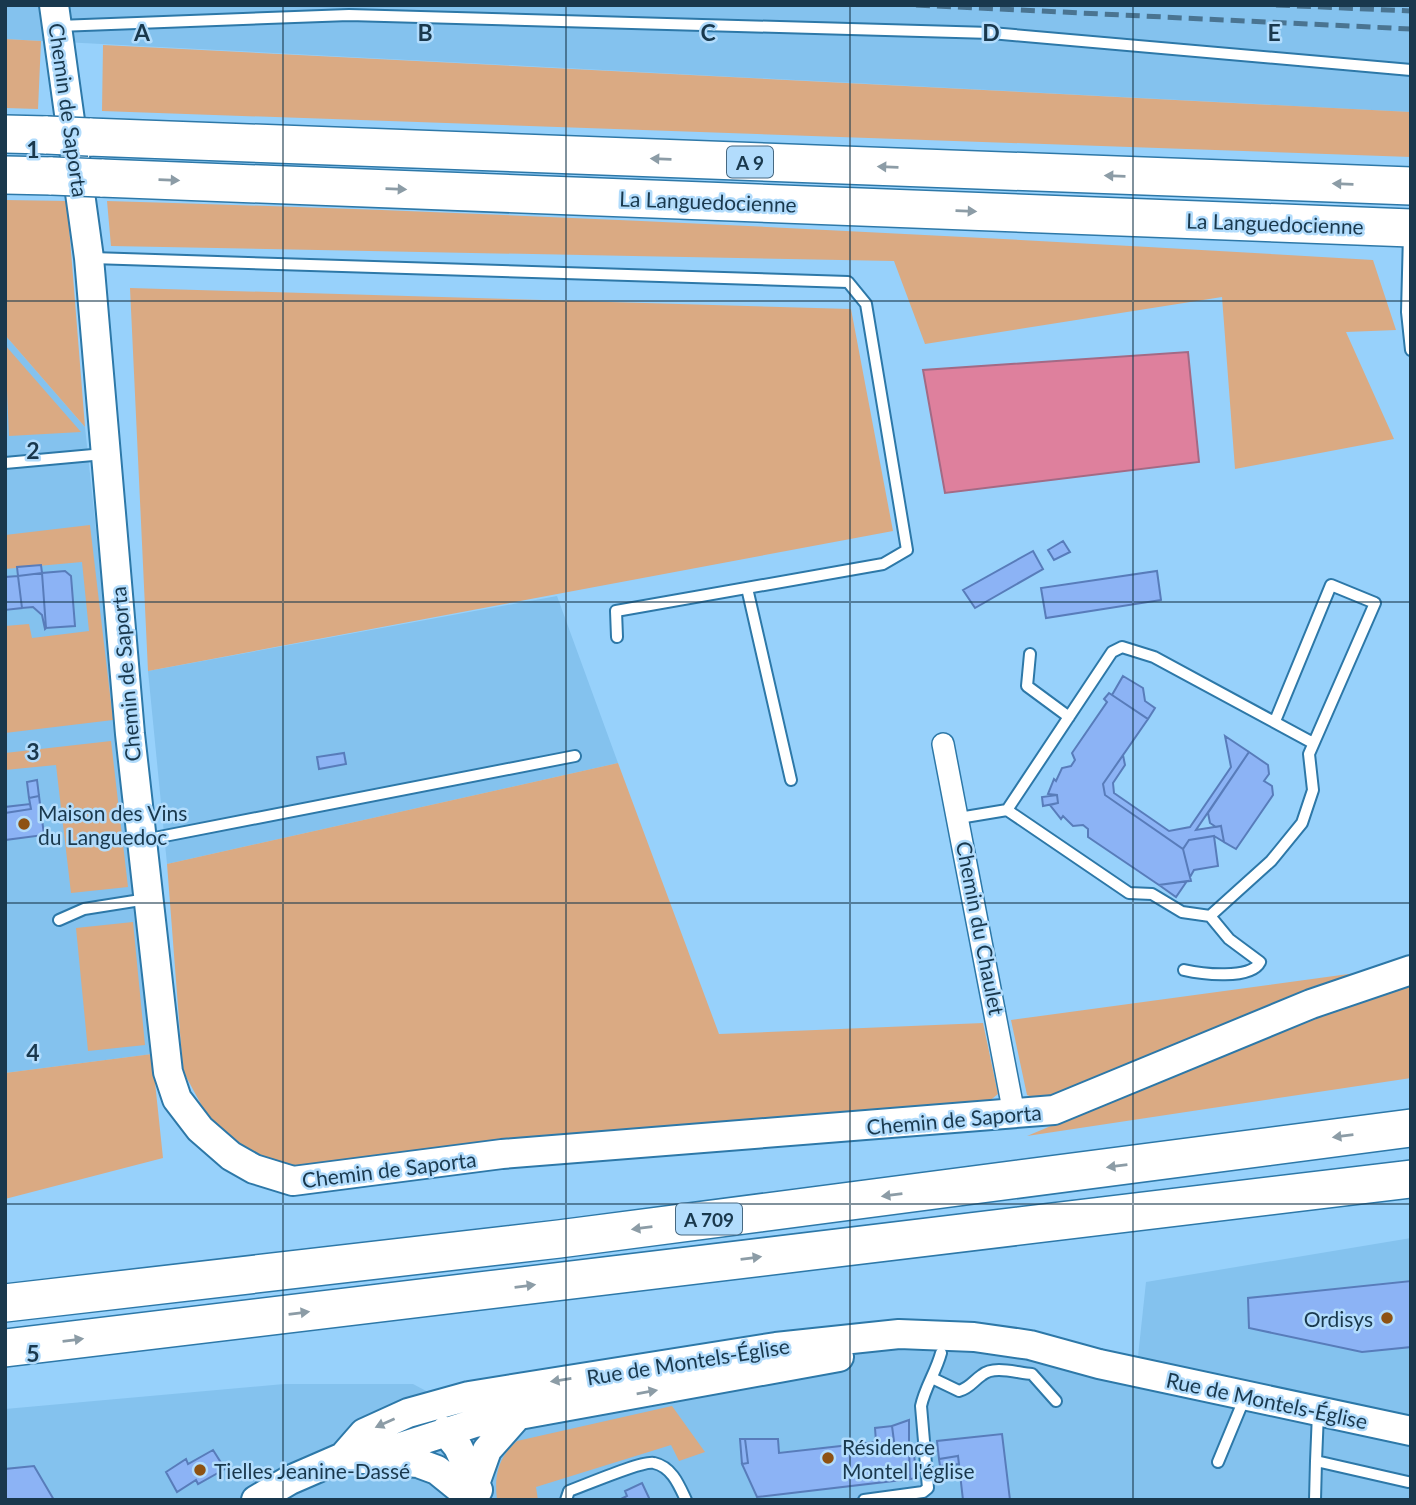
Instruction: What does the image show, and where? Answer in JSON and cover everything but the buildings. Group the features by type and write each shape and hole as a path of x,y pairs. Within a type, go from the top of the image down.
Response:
{"highway":[{"name":"La Languedocienne","path":"5,134 1411,186"},
{"name":"La Languedocienne","path":"5,175 1410,228"},
{"name":"A 709","path":"5,1303 559,1239 1411,1128"},
{"name":"A 709","path":"5,1348 1411,1178"}],"street":[{"name":"Chemin de Saporta","path":"56,16 89,258 104,454 147,899 168,1072 177,1099 200,1129 231,1156 254,1169 293,1181 502,1154 1055,1110 1311,1004 1411,970"},
{"name":"Chemin du Chaulet","path":"943,744 1014,1114"},
{"name":"Rue de Montels-Église","path":"441,1418 532,1385 822,1341 899,1334 939,1356"},
{"name":"Rue de Montels-Église","path":"441,1418 518,1415 848,1355 910,1351 939,1356 1030,1345 1082,1360 1411,1431"},
{"path":"470,1492 487,1450 518,1415"},
{"path":"256,1500 290,1480 353,1458 441,1418 458,1447 470,1492"},
{"path":"353,1458 418,1463 437,1470 470,1492"}],"lane":[{"path":"56,16 349,15 991,33 1411,69"},
{"path":"1410,228 1407,312 1411,350"},
{"path":"89,258 848,282 866,304 906,550 883,564 616,611 617,637"},
{"path":"5,463 104,454"},
{"path":"1210,916 1271,861 1303,824 1313,790 1309,754 1375,603 1331,585 1275,721"},
{"path":"747,588 791,780"},
{"path":"1006,810 1112,652 1122,647 1154,657 1313,743"},
{"path":"1030,654 1027,686 1069,717"},
{"path":"142,841 575,755"},
{"path":"959,818 1006,810 1129,893 1152,894 1182,912 1210,916 1229,939 1260,962 1252,970 1208,976 1184,970"},
{"path":"59,920 84,908 147,899"},
{"path":"939,1356 959,1391 993,1370 1032,1374 1056,1401"},
{"path":"864,1500 923,1492 928,1488 921,1406 923,1394 939,1356"},
{"path":"1218,1462 1246,1396"},
{"path":"1315,1500 1318,1411"},
{"path":"1316,1461 1408,1482"},
{"path":"566,1500 569,1492 648,1462 666,1468 677,1479 686,1500"}],"shaded area":[{"path":"5,5 1411,5 1411,112 5,39"},
{"path":"5,39 41,41 38,109 5,108"},
{"path":"103,45 1411,112 1411,157 102,111"},
{"path":"5,200 67,201 85,427 5,335"},
{"path":"107,201 740,226 1373,260 1396,330 1346,332 1394,439 1235,469 1222,297 925,344 894,261 111,246"},
{"path":"130,288 851,309 893,531 148,671"},
{"path":"5,335 85,427 152,1054 5,1073"},
{"path":"5,345 81,432 9,436"},
{"path":"1188,352 1199,462 945,493 923,370"},
{"path":"90,525 113,720 5,733 5,626 29,624 32,638 89,631 82,562 5,569 5,535"},
{"path":"557,596 618,763 167,864 148,671"},
{"path":"111,741 128,887 71,893 56,765 5,770 5,753"},
{"path":"618,763 719,1034 983,1023 998,1094 977,1111 293,1166 266,1162 209,1119 183,1071 167,864"},
{"path":"133,922 145,1045 88,1051 76,928"},
{"path":"1356,973 1048,1104 1027,1095 1011,1020"},
{"path":"1411,981 1411,1078 1027,1136 1314,1016"},
{"path":"152,1054 163,1158 5,1199 5,1073"},
{"path":"1411,1238 1411,1500 5,1500 5,1409 284,1384 413,1384 481,1420 725,1369 894,1350 1003,1354 1136,1375 1146,1282"},
{"path":"672,1406 705,1452 679,1461 671,1445 536,1487 538,1500 497,1500 499,1468 505,1454 517,1441"}],"railway":[{"path":"916,5 1411,29"},
{"path":"1276,5 1411,11"}],"place":[{"name":"Maison des Vins du Languedoc","path":"24,824"},
{"name":"Ordisys","path":"1387,1318"},
{"name":"Résidence Montel l'église","path":"828,1458"},
{"name":"Tielles Jeanine-Dassé","path":"200,1470"}]}
